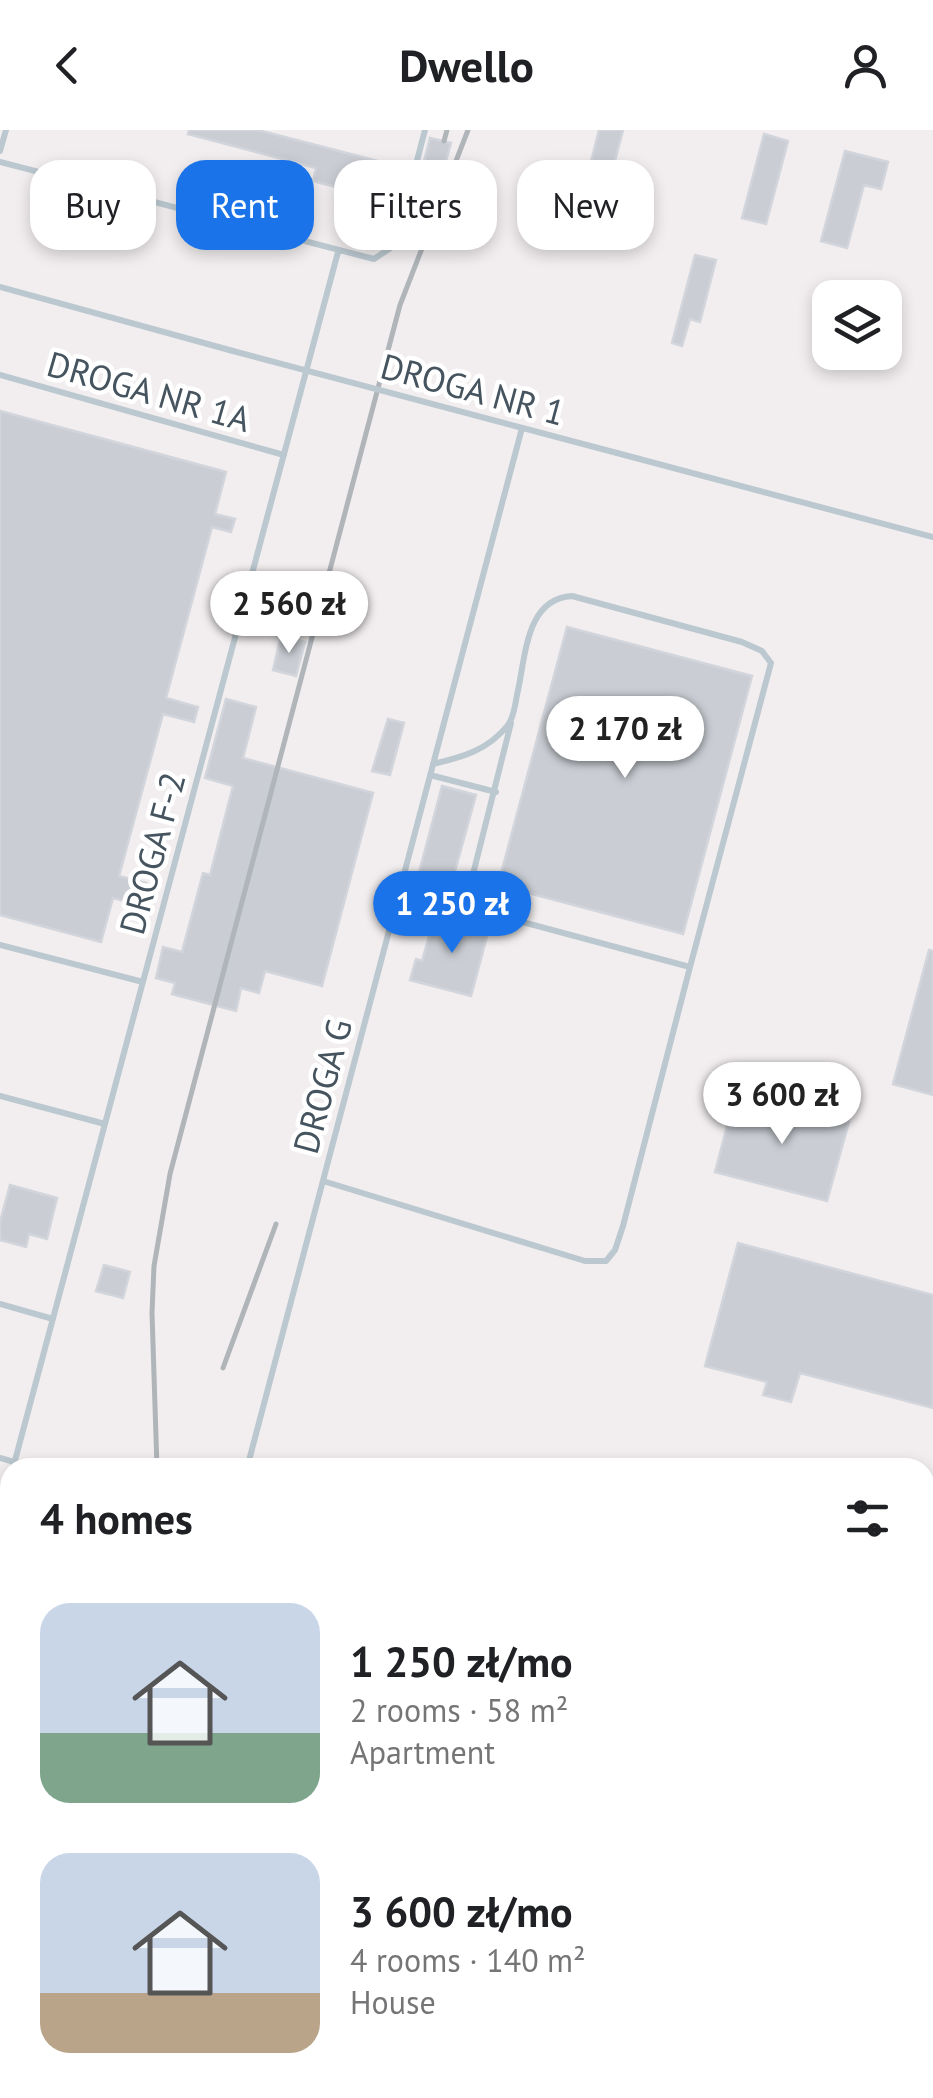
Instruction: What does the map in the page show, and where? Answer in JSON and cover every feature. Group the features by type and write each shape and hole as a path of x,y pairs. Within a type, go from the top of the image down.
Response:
{"lane":[{"path":"0,151 6,130"},
{"path":"0,162 374,259 392,247 425,130"},
{"name":"DROGA F-2","path":"16,1458 338,252"},
{"name":"DROGA NR 1","path":"0,287 933,537"},
{"name":"DROGA NR 1A","path":"0,375 284,455"},
{"name":"DROGA G","path":"250,1458 522,428"},
{"path":"323,1181 585,1262 606,1261 624,1226 768,684 771,663 762,651 742,642 572,596 554,598 539,610 465,906"},
{"path":"433,764 471,755 511,722"},
{"path":"430,775 496,792"},
{"path":"400,889 690,967"},
{"path":"0,945 143,982"},
{"path":"0,1096 105,1124"},
{"path":"0,1304 53,1319"}],"building":[{"path":"189,130 258,130 374,160 334,160 334,186 314,181 314,160 286,160 188,134"},
{"path":"599,130 623,130 615,160 592,160"},
{"path":"764,134 788,141 766,224 742,218"},
{"path":"430,138 451,143 446,160 424,160"},
{"path":"845,151 888,162 881,189 864,185 847,248 821,241"},
{"path":"695,255 716,260 700,322 690,319 682,346 672,343"},
{"path":"0,411 226,472 215,514 235,519 231,532 212,527 166,698 198,707 194,722 163,714 119,876 146,883 140,905 113,898 101,942 0,915"},
{"path":"567,627 752,676 683,934 498,885"},
{"path":"281,636 305,642 296,676 273,670"},
{"path":"226,699 256,707 243,758 373,793 322,986 265,971 259,993 241,988 236,1011 172,994 175,983 156,978 163,947 182,952 203,873 210,875 233,786 205,778"},
{"path":"388,719 404,723 390,775 372,771"},
{"path":"442,786 476,795 449,893 416,884"},
{"path":"435,915 489,929 471,996 410,980 416,959 422,961"},
{"path":"929,950 933,951 933,1095 893,1084"},
{"path":"736,1092 849,1122 827,1201 715,1172"},
{"path":"10,1185 57,1198 47,1239 29,1234 26,1247 0,1240 0,1222"},
{"path":"738,1243 933,1295 933,1408 800,1373 791,1402 763,1395 767,1382 705,1366"},
{"path":"104,1265 130,1272 123,1298 96,1291"}],"railway":[{"path":"444,141 447,130"},
{"path":"157,1458 154,1266 170,1174 400,305 468,130"},
{"path":"223,1368 276,1224"}]}
